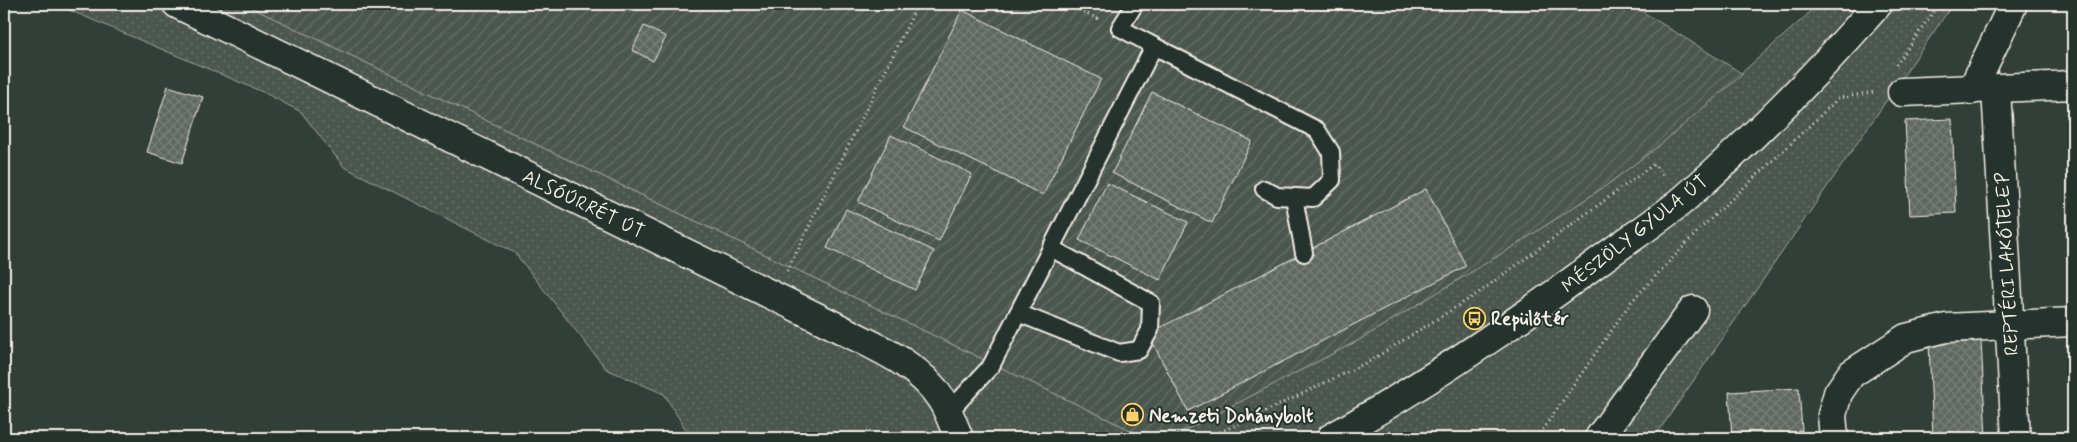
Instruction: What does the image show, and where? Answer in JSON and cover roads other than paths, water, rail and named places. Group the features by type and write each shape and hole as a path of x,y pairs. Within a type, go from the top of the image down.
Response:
{"street":[{"name":"ALSÓÚRRÉT ÚT","path":"177,4 774,296 897,359 921,376 932,387 948,413 959,438"},
{"name":"MÉSZÖLY GYULA ÚT","path":"1332,438 1380,411 1473,352 1683,200 1794,94 1878,4"},
{"path":"1984,90 2013,4"},
{"path":"1891,84 1984,90 2073,84"},
{"name":"REPTÉRI LAKÓTELEP","path":"1984,90 2010,325 2016,438"},
{"path":"1599,438 1693,310"},
{"path":"1834,438 1832,415 1838,393 1851,374 1906,338 1946,328 2073,322"}],"lane":[{"path":"1136,4 1120,28 1317,130 1331,152 1332,180 1313,198 1277,196 1264,189"},
{"path":"948,413 991,366 1154,46"},
{"path":"1294,197 1304,253"},
{"path":"1018,313 1119,353 1139,350 1150,330 1150,303 1052,248"}],"place":[{"name":"Repülőtér","path":"1475,318"},
{"name":"Nemzeti Dohánybolt","path":"1133,415"}]}
